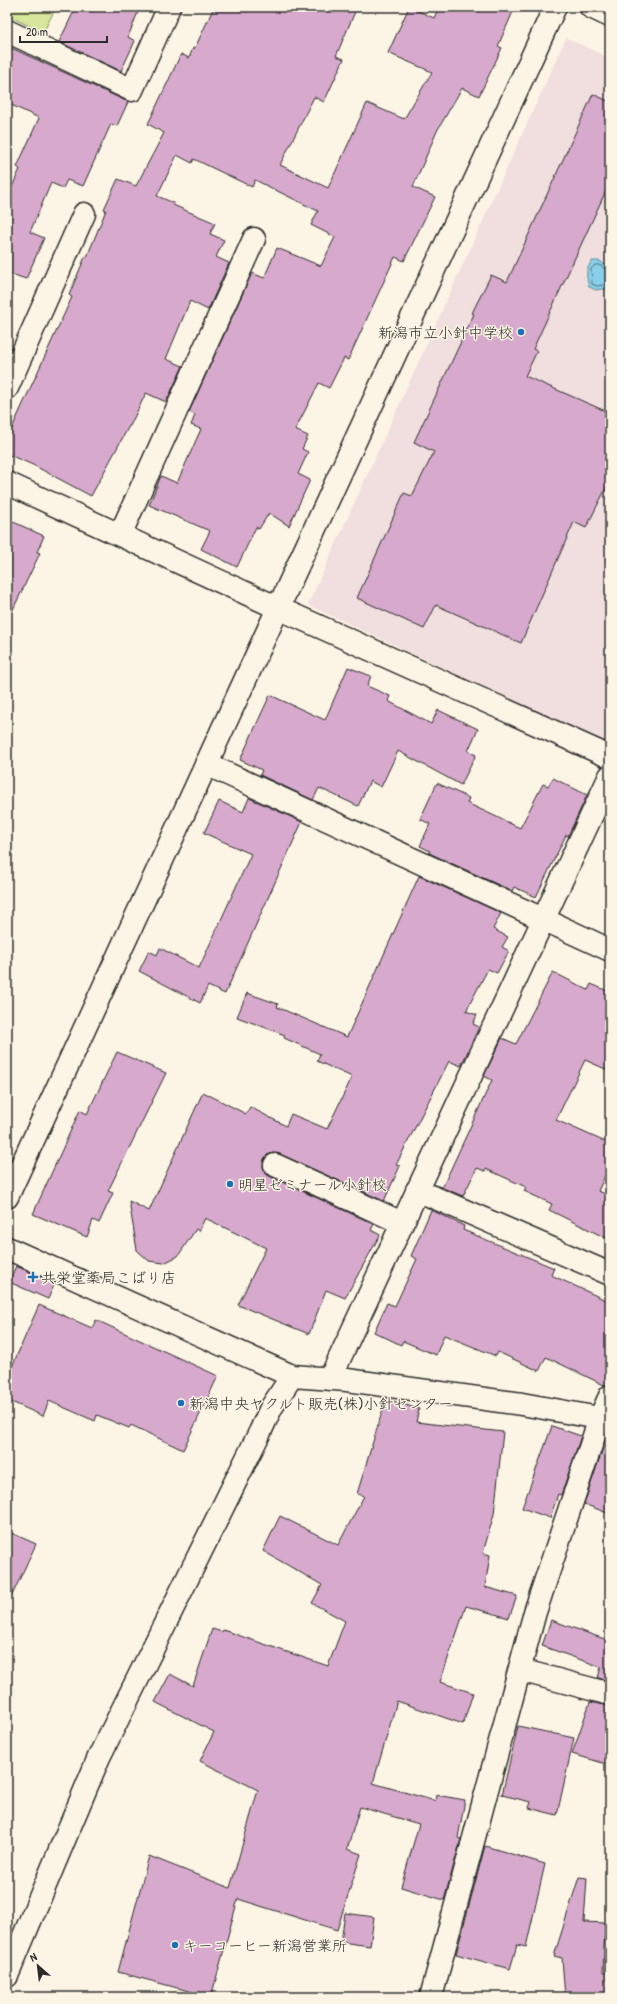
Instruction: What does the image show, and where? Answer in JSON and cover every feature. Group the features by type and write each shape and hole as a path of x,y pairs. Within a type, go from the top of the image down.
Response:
{"street":[{"path":"7,31 132,90 169,7"},
{"path":"7,1197 555,7"},
{"path":"591,7 610,16"},
{"path":"7,388 84,214"},
{"path":"120,535 254,239"},
{"path":"7,483 278,608 610,757"},
{"path":"206,764 610,950"},
{"path":"330,1379 610,776"},
{"path":"275,1165 402,1223"},
{"path":"417,1190 610,1274"},
{"path":"7,1248 292,1376 330,1379 522,1404 605,1419"},
{"path":"7,1976 99,1757 271,1408 292,1376"},
{"path":"431,1997 535,1612 605,1419 610,1396"},
{"path":"520,1670 610,1694"}],"shaded area":[{"name":"新潟市立小針中学校","path":"566,38 610,58 610,745 308,605"}],"green space":[{"path":"7,7 56,7 43,33 7,15"}],"water":[{"path":"592,261 600,261 610,269 610,288 596,290 589,287 587,273 588,267"}],"building":[{"path":"76,7 140,7 128,37 135,41 121,71 59,42"},
{"path":"214,7 357,7 336,56 344,59 324,102 314,97 280,165 328,188 367,103 404,119 432,72 388,53 409,7 434,18 439,7 515,7 498,46 502,48 479,96 462,88 437,131 413,187 435,197 404,261 395,257 348,360 344,358 329,388 319,383 295,430 308,436 302,449 308,452 298,474 310,480 289,526 269,513 259,529 256,527 237,567 201,549 210,531 149,505 161,476 177,483 201,429 191,425 195,415 189,412 252,273 264,278 277,248 321,266 335,237 311,225 318,211 255,180 252,187 194,159 192,163 177,155 157,196 174,203 173,205 215,223 210,234 224,240 216,257 229,263 208,310 190,301 166,359 183,366 166,402 146,393 130,426 91,496 33,465 7,454 7,439 72,297 69,295 85,257 87,257 106,210 104,209 118,179 136,186 164,133 148,124 181,54 189,58"},
{"path":"7,46 128,102 117,126 111,124 83,186 67,180 63,188 51,183 30,232 44,238 26,279 11,274 7,283 7,198 20,169 17,167 39,118 7,103"},
{"path":"593,94 610,102 610,182 533,349 537,351 525,376 610,413 610,480 586,528 574,522 521,643 436,605 424,629 357,598 404,493 412,496 434,452 414,442 474,314 472,313 491,275 507,282"},
{"path":"7,519 44,536 37,552 40,553 7,622"},
{"path":"348,667 371,676 367,686 390,696 388,701 431,724 438,710 478,729 468,751 476,755 461,785 398,751 381,787 370,781 358,806 319,788 313,800 260,775 262,770 240,760 270,695 325,720"},
{"path":"553,778 587,795 568,836 566,835 536,897 514,887 512,891 429,853 430,851 420,846 430,824 420,819 437,783 469,798 467,803 520,828 543,784 548,786"},
{"path":"249,798 302,822 225,994 208,986 200,1003 139,971 149,951 157,955 160,948 199,968 251,854 204,833 219,801 243,812"},
{"path":"419,876 501,913 493,929 508,937 502,947 509,951 497,973 488,969 466,1011 477,1015 473,1024 479,1027 461,1066 449,1061 396,1165 400,1166 384,1201 280,1154 273,1153 267,1155 264,1159 263,1167 265,1173 269,1176 374,1224 371,1230 380,1235 345,1298 326,1290 309,1334 238,1305 266,1248 205,1218 199,1231 196,1229 178,1256 164,1263 149,1261 137,1250 129,1201 149,1211 203,1092 246,1114 250,1107 286,1126 291,1114 327,1129 352,1077 317,1061 320,1054 284,1038 285,1035 237,1017 247,993 278,1004 277,1007 347,1037"},
{"path":"553,972 588,990 591,984 610,992 610,1071 585,1060 556,1120 610,1144 610,1165 598,1191 610,1196 610,1240 549,1210 552,1204 524,1191 526,1187 486,1169 485,1171 477,1168 463,1196 440,1187 443,1186 492,1080 484,1076 502,1038 516,1044"},
{"path":"117,1052 166,1073 108,1191 113,1193 99,1223 93,1220 87,1237 33,1214 80,1110 87,1114"},
{"path":"431,1210 464,1226 463,1230 554,1268 551,1275 610,1302 610,1384 604,1385 546,1357 539,1371 498,1352 496,1356 444,1335 436,1355 403,1341 401,1345 374,1332 387,1303 395,1306 417,1259 411,1256"},
{"path":"16,1266 55,1283 48,1299 9,1282"},
{"path":"39,1305 92,1328 96,1320 218,1376 183,1450 131,1425 129,1428 97,1415 95,1421 49,1401 43,1416 7,1400 7,1378"},
{"path":"386,1399 419,1409 416,1422 503,1432 494,1514 483,1553 490,1555 485,1587 517,1596 509,1618 466,1606 440,1682 473,1693 463,1724 397,1701 373,1783 435,1801 436,1795 465,1800 458,1838 461,1839 444,1900 401,1887 419,1824 360,1807 347,1849 361,1854 337,1930 238,1899 211,1997 118,1972 149,1856 230,1888 258,1790 200,1761 214,1732 155,1702 170,1674 193,1686 212,1629 222,1632 223,1630 328,1666 345,1621 312,1603 322,1585 263,1551 280,1516 338,1545 364,1496 357,1494"},
{"path":"552,1426 581,1436 561,1495 558,1494 550,1518 522,1508"},
{"path":"604,1445 610,1447 610,1514 584,1504"},
{"path":"7,1531 36,1544 7,1606"},
{"path":"551,1620 610,1641 610,1681 598,1678 601,1667 542,1646"},
{"path":"590,1702 610,1706 610,1765 572,1754"},
{"path":"518,1726 574,1738 557,1815 529,1808 531,1802 502,1795"},
{"path":"485,1846 545,1864 526,1947 517,1945 510,1969 456,1954"},
{"path":"579,1877 587,1878 584,1922 605,1923 603,1973 610,1972 610,1997 565,1997 562,1958 554,1956"},
{"path":"345,1913 374,1917 370,1946 341,1942"}],"place":[{"name":"新潟市立小針中学校","path":"521,332"},
{"name":"明星ゼミナール小針校","path":"230,1184"},
{"name":"共栄堂薬局こばり店","path":"33,1277"},
{"name":"新潟中央ヤクルト販売(株)小針センター","path":"181,1403"},
{"name":"キーコーヒー新潟営業所","path":"175,1945"}]}
